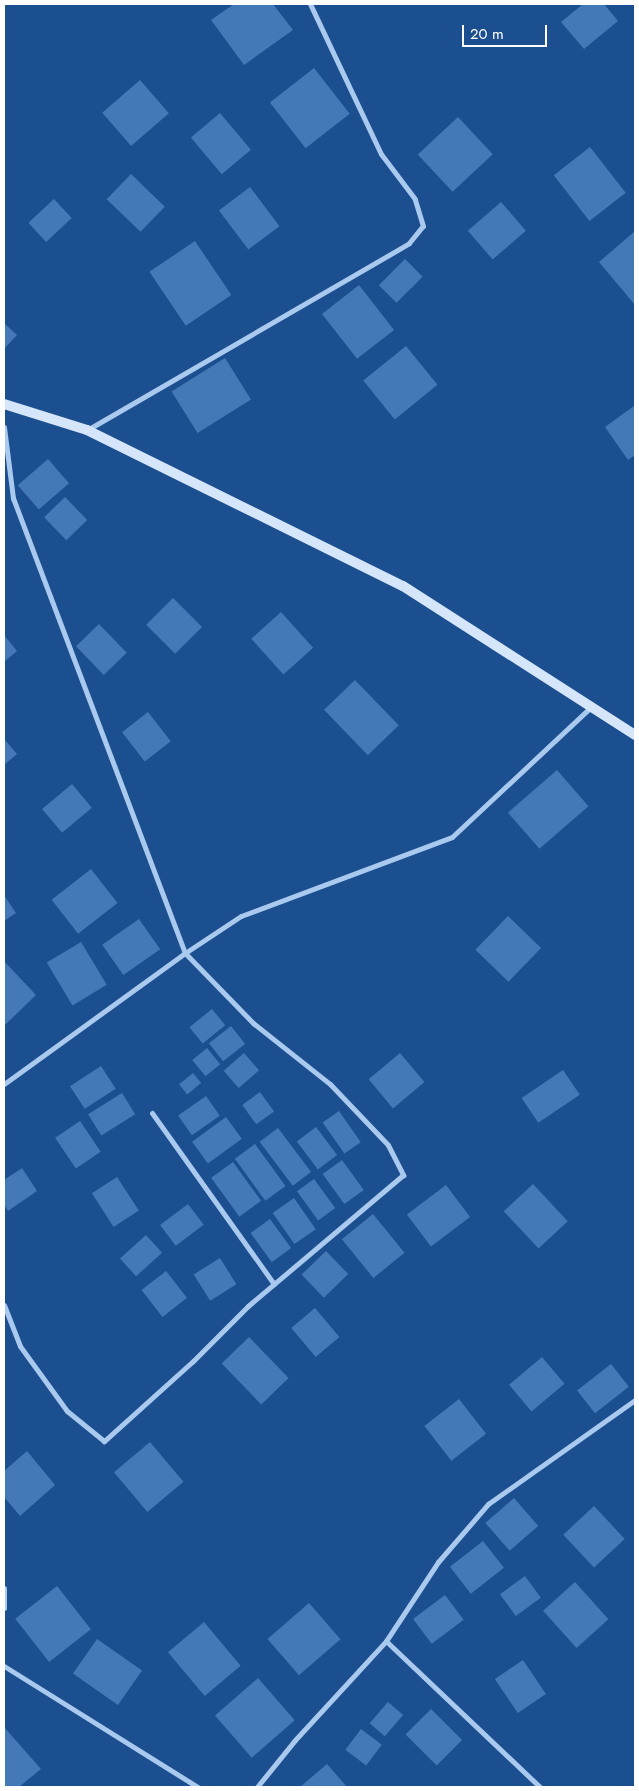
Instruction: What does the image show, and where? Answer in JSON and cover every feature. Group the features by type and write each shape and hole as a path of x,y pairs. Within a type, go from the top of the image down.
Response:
{"main road":[{"path":"4,404 87,430 403,586 635,735"}],"street":[{"path":"87,430 409,242 423,226 415,200 381,154 310,4"},
{"path":"4,427 13,498 184,953 253,1023 330,1084 388,1145 403,1175 274,1284 193,1361 104,1441 67,1411 20,1346 4,1305"},
{"path":"4,1084 184,953 241,916 452,838 592,707"},
{"path":"152,1113 274,1284"},
{"path":"257,1787 295,1740 386,1641 438,1562 488,1504 635,1400"},
{"path":"4,1588 4,1608"},
{"path":"386,1641 540,1787"},
{"path":"4,1666 198,1787"}],"building":[{"path":"234,4 273,4 293,30 244,65 211,20"},
{"path":"583,4 604,4 618,21 584,49 561,22"},
{"path":"314,68 350,114 306,148 270,102"},
{"path":"140,80 169,113 131,146 102,113"},
{"path":"220,113 251,150 222,174 191,137"},
{"path":"458,117 493,154 453,192 418,155"},
{"path":"590,147 626,193 589,221 554,175"},
{"path":"131,174 165,207 140,232 107,199"},
{"path":"250,187 279,226 248,250 219,210"},
{"path":"54,199 72,218 46,242 28,223"},
{"path":"501,202 526,231 493,260 468,231"},
{"path":"635,231 635,305 599,262"},
{"path":"195,241 231,295 186,326 149,272"},
{"path":"405,259 423,277 397,303 379,285"},
{"path":"359,285 394,330 357,359 322,314"},
{"path":"4,323 17,335 4,349"},
{"path":"406,346 437,385 395,419 363,381"},
{"path":"225,358 251,400 198,433 172,391"},
{"path":"634,406 635,455 628,460 605,427"},
{"path":"48,459 69,483 39,509 18,485"},
{"path":"65,497 87,520 66,540 44,517"},
{"path":"173,598 202,627 175,654 146,625"},
{"path":"281,612 313,648 283,674 251,639"},
{"path":"99,624 127,653 104,675 76,646"},
{"path":"4,635 17,651 4,662"},
{"path":"355,680 399,725 368,755 324,710"},
{"path":"148,712 171,741 145,761 122,732"},
{"path":"4,739 17,754 4,765"},
{"path":"557,770 588,806 539,849 508,813"},
{"path":"72,784 92,808 62,833 42,809"},
{"path":"91,869 117,903 78,934 52,900"},
{"path":"4,895 16,913 4,921"},
{"path":"508,916 541,948 508,982 475,950"},
{"path":"139,919 160,949 123,975 102,945"},
{"path":"81,942 107,985 72,1005 47,963"},
{"path":"4,961 36,995 4,1026"},
{"path":"212,1009 225,1025 203,1044 189,1027"},
{"path":"231,1026 245,1044 223,1061 209,1043"},
{"path":"207,1048 220,1064 205,1076 192,1060"},
{"path":"244,1053 259,1070 239,1088 224,1071"},
{"path":"400,1053 424,1082 393,1108 369,1079"},
{"path":"101,1066 116,1089 85,1109 70,1086"},
{"path":"563,1070 580,1095 538,1123 522,1098"},
{"path":"193,1073 201,1083 187,1094 179,1084"},
{"path":"260,1092 274,1111 256,1124 242,1105"},
{"path":"122,1093 135,1114 101,1135 88,1114"},
{"path":"206,1096 220,1116 192,1135 178,1116"},
{"path":"339,1111 361,1142 344,1154 323,1122"},
{"path":"226,1117 242,1139 208,1164 192,1142"},
{"path":"80,1121 101,1152 76,1168 55,1138"},
{"path":"316,1127 337,1155 318,1169 297,1141"},
{"path":"278,1128 311,1172 293,1186 260,1142"},
{"path":"255,1144 286,1186 265,1201 235,1159"},
{"path":"342,1160 364,1190 344,1204 323,1174"},
{"path":"233,1162 261,1201 239,1217 211,1178"},
{"path":"22,1168 37,1191 8,1211 4,1205 4,1180"},
{"path":"117,1177 139,1211 114,1227 92,1193"},
{"path":"314,1179 335,1208 318,1220 297,1191"},
{"path":"533,1184 568,1221 539,1249 504,1211"},
{"path":"446,1185 470,1217 431,1246 407,1214"},
{"path":"294,1198 316,1229 294,1244 273,1213"},
{"path":"188,1204 204,1225 176,1246 160,1225"},
{"path":"373,1214 404,1253 373,1278 342,1239"},
{"path":"270,1219 291,1248 272,1262 251,1233"},
{"path":"146,1235 162,1253 136,1276 120,1258"},
{"path":"326,1251 348,1274 324,1298 302,1275"},
{"path":"220,1258 236,1284 210,1301 194,1274"},
{"path":"166,1271 187,1298 163,1317 142,1290"},
{"path":"315,1308 339,1337 316,1357 291,1328"},
{"path":"249,1337 289,1378 261,1404 222,1363"},
{"path":"542,1357 564,1384 532,1411 509,1385"},
{"path":"611,1364 629,1387 595,1413 577,1390"},
{"path":"459,1399 486,1434 451,1461 424,1426"},
{"path":"150,1442 183,1482 147,1512 114,1472"},
{"path":"27,1451 55,1485 20,1516 4,1497 4,1471"},
{"path":"514,1498 538,1526 510,1551 485,1523"},
{"path":"594,1506 625,1539 594,1568 563,1535"},
{"path":"483,1541 504,1568 471,1594 450,1567"},
{"path":"525,1576 541,1598 516,1616 500,1594"},
{"path":"575,1582 608,1619 577,1648 543,1611"},
{"path":"57,1586 91,1629 49,1662 15,1619"},
{"path":"445,1595 464,1620 432,1644 413,1619"},
{"path":"309,1603 340,1639 299,1675 267,1639"},
{"path":"204,1622 241,1666 205,1696 168,1652"},
{"path":"97,1639 142,1671 118,1705 73,1673"},
{"path":"523,1660 546,1694 518,1713 495,1679"},
{"path":"258,1678 295,1720 252,1758 215,1715"},
{"path":"388,1702 403,1715 385,1736 370,1723"},
{"path":"431,1709 462,1740 437,1766 406,1734"},
{"path":"4,1727 41,1769 19,1787 4,1787"},
{"path":"361,1729 382,1745 366,1765 345,1750"},
{"path":"327,1764 347,1787 300,1787"}]}
